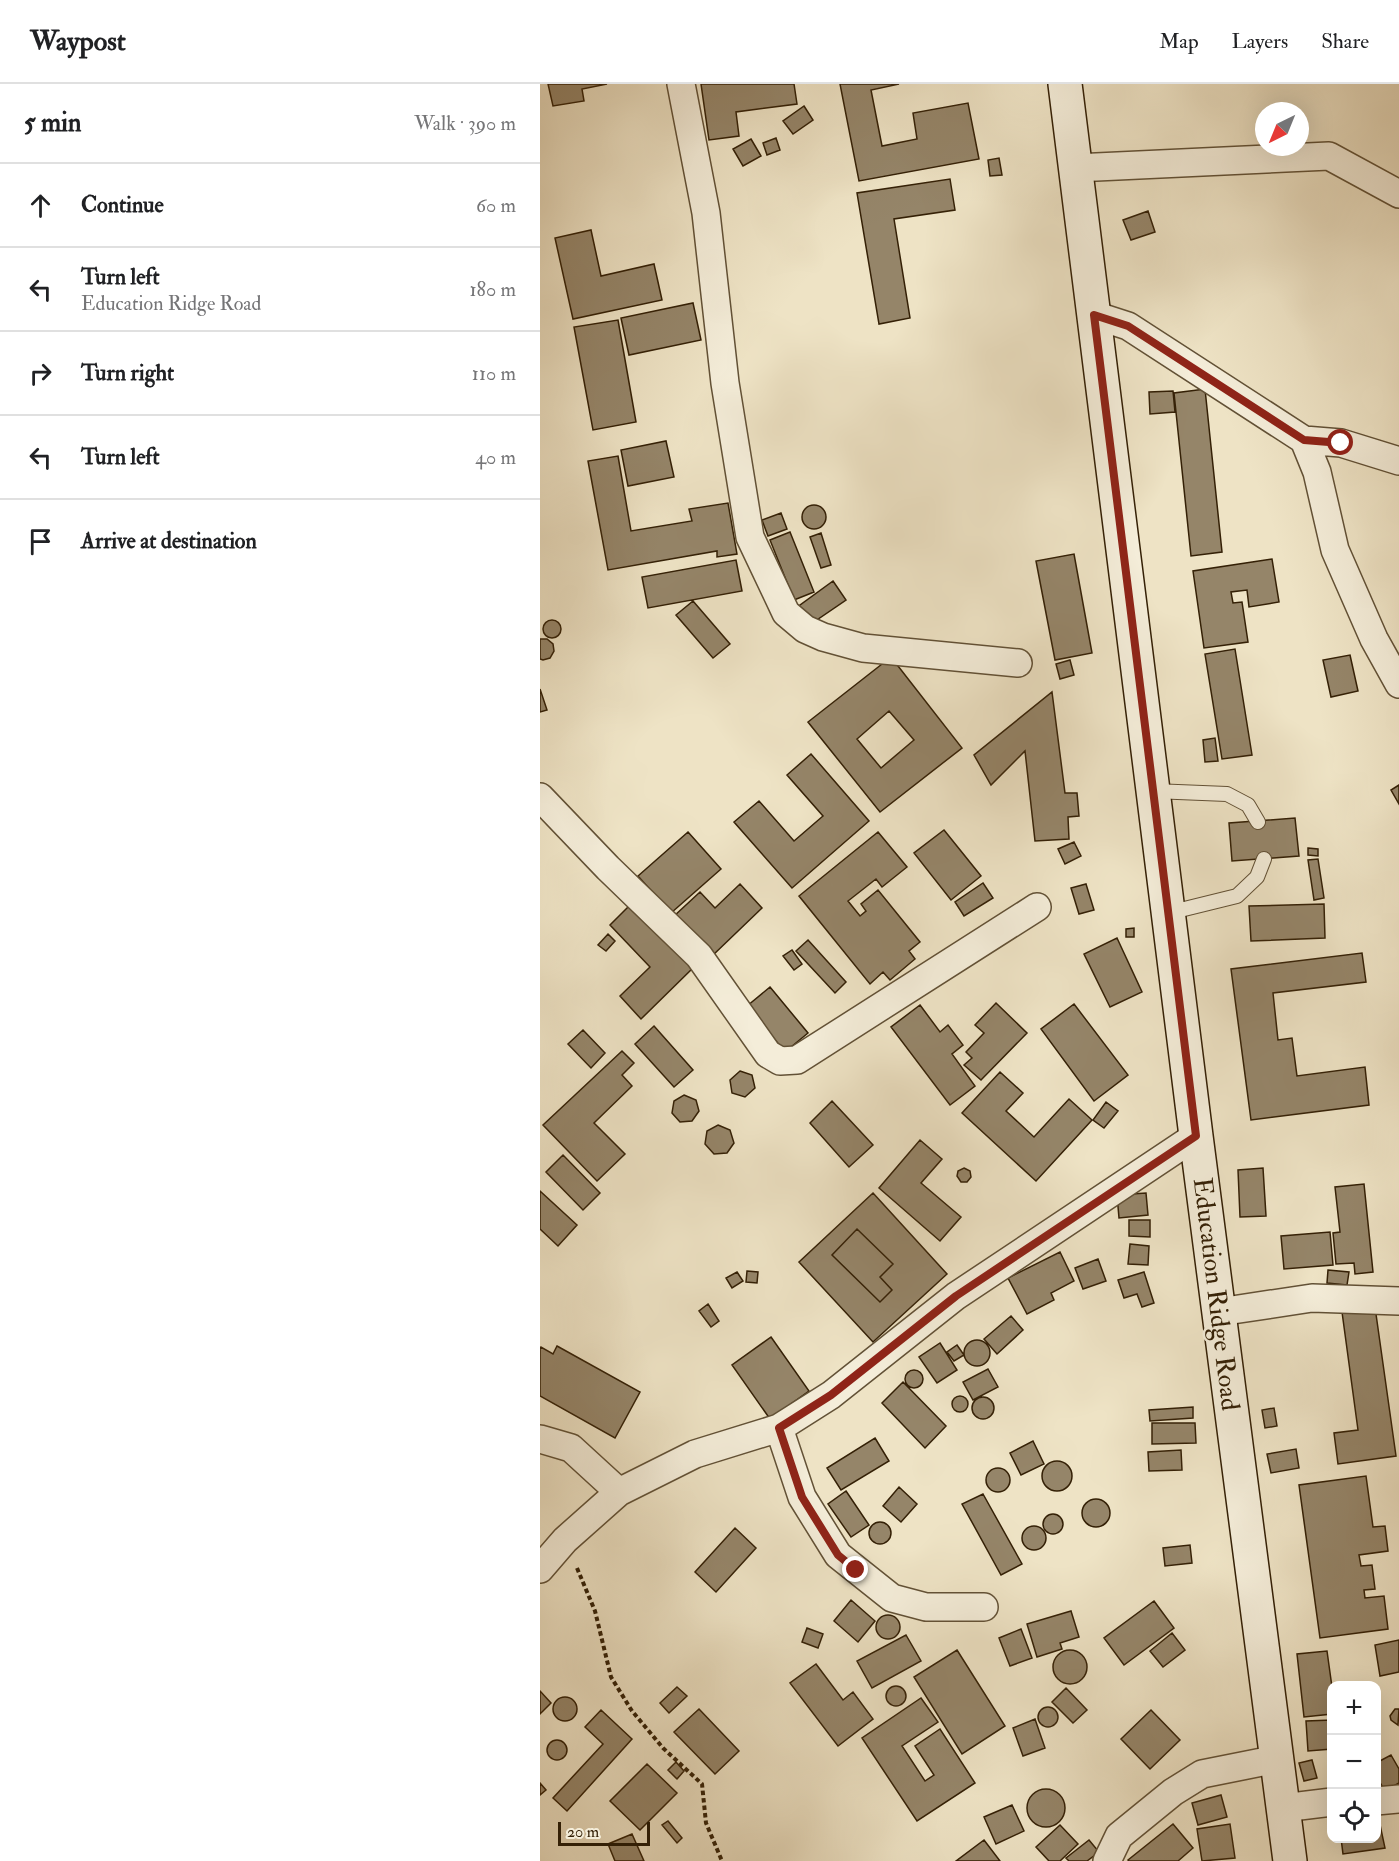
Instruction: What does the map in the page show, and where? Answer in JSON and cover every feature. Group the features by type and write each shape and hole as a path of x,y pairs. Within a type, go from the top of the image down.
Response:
{"main road":[{"name":"Education Ridge Road","path":"1065,84 1196,1136 1290,1861"}],"street":[{"path":"681,84 706,213 725,383 750,537 786,613 804,629 863,648 1018,663"},
{"path":"1076,168 1329,156 1399,194"},
{"path":"1094,315 1128,326 1304,440 1341,443 1399,461"},
{"path":"1304,440 1317,472 1335,550 1374,639 1399,684"},
{"path":"540,797 608,868 699,956 768,1054 780,1061 797,1060 1037,907"},
{"path":"540,1569 565,1540 619,1492 694,1454 779,1428 831,1395 956,1296 1196,1136"},
{"path":"1219,1312 1312,1298 1399,1301"},
{"path":"779,1428 802,1497 838,1555 892,1599 926,1607 984,1607"},
{"path":"540,1440 571,1448 619,1492"},
{"path":"1107,1861 1119,1836 1173,1791 1202,1774 1277,1760"},
{"path":"1381,1801 1399,1799"},
{"path":"1284,1808 1327,1803"}],"lane":[{"path":"1153,791 1227,794 1248,806 1258,822"},
{"path":"1168,913 1237,896 1257,877 1264,859"}],"path":[{"path":"565,1540 595,1611 611,1677 632,1711 663,1748 702,1784 706,1823 722,1861"}],"building":[{"path":"548,84 607,84 582,89 584,101 553,106"},
{"path":"701,84 794,84 797,104 736,112 739,136 709,140"},
{"path":"840,84 899,84 871,90 882,146 917,139 913,113 968,103 979,159 859,181"},
{"path":"804,106 813,120 793,134 783,121"},
{"path":"776,138 780,150 767,155 763,143"},
{"path":"751,139 761,156 743,166 733,149"},
{"path":"999,158 1002,175 990,176 988,160"},
{"path":"950,179 955,210 894,219 910,318 879,324 857,193"},
{"path":"1148,211 1155,232 1131,240 1123,220"},
{"path":"591,230 601,276 654,264 662,300 573,319 555,238"},
{"path":"693,303 701,340 629,355 621,318"},
{"path":"618,320 636,422 593,430 574,327"},
{"path":"1205,389 1222,552 1191,556 1174,393"},
{"path":"1173,391 1175,412 1150,414 1149,392"},
{"path":"666,441 674,477 628,486 621,450"},
{"path":"618,456 631,531 692,521 689,509 728,503 737,554 717,557 717,551 608,570 588,461"},
{"path":"814,505 823,508 826,517 823,526 814,529 805,526 802,517 805,508"},
{"path":"781,513 787,529 768,536 762,520"},
{"path":"790,532 814,592 794,600 770,540"},
{"path":"821,533 831,565 821,568 810,537"},
{"path":"1074,554 1092,653 1055,660 1036,561"},
{"path":"1272,559 1279,602 1249,607 1247,590 1231,592 1233,603 1242,602 1248,642 1204,648 1193,571"},
{"path":"736,560 742,591 648,608 642,577"},
{"path":"833,581 846,600 808,626 796,608"},
{"path":"693,601 730,644 713,658 676,615"},
{"path":"552,620 558,623 561,629 558,635 552,638 546,635 543,629 546,623"},
{"path":"540,639 547,639 553,644 554,651 550,658 540,659"},
{"path":"1235,649 1252,755 1222,759 1205,654"},
{"path":"1350,655 1358,691 1331,697 1323,660"},
{"path":"891,657 962,748 880,812 808,722","holes":["889,711 914,740 881,768 857,739"]},
{"path":"1070,660 1074,675 1060,679 1056,664"},
{"path":"540,689 547,710 540,712"},
{"path":"1052,692 1065,793 1077,793 1079,816 1068,817 1069,839 1035,841 1025,751 991,785 974,755"},
{"path":"1215,738 1218,761 1205,762 1203,740"},
{"path":"811,754 869,821 792,888 734,822 759,801 794,841 823,816 787,775"},
{"path":"1399,785 1399,804 1391,790"},
{"path":"1295,818 1299,856 1232,861 1229,823"},
{"path":"944,830 981,876 951,900 914,853"},
{"path":"688,832 721,869 671,913 638,876"},
{"path":"878,832 907,867 882,887 876,879 848,901 860,916 866,911 861,904 878,890 920,942 909,951 915,959 890,980 883,972 870,984 799,896"},
{"path":"1074,842 1081,856 1065,864 1058,849"},
{"path":"1308,848 1318,849 1318,856 1308,855"},
{"path":"1318,859 1324,898 1314,900 1308,860"},
{"path":"983,883 993,898 964,916 955,902"},
{"path":"740,884 762,908 711,957 673,917 700,892 715,908"},
{"path":"1086,884 1094,910 1079,914 1071,888"},
{"path":"634,901 696,965 641,1019 620,996 650,967 610,925"},
{"path":"1324,904 1325,938 1251,941 1249,906"},
{"path":"1134,928 1134,937 1126,937 1126,929"},
{"path":"608,934 615,941 606,951 598,945"},
{"path":"1117,938 1142,992 1110,1007 1084,954"},
{"path":"808,940 846,982 835,993 796,951"},
{"path":"792,950 802,964 794,970 783,956"},
{"path":"1362,953 1366,982 1273,993 1278,1040 1292,1038 1297,1076 1365,1067 1369,1105 1251,1120 1231,969"},
{"path":"770,987 808,1033 785,1052 747,1006"},
{"path":"996,1003 1027,1033 981,1080 964,1065 972,1058 966,1052 984,1033 975,1025"},
{"path":"1074,1004 1128,1075 1094,1101 1041,1029"},
{"path":"920,1005 940,1032 948,1025 963,1045 952,1054 975,1086 950,1105 891,1027"},
{"path":"654,1026 693,1070 674,1087 635,1044"},
{"path":"583,1030 605,1053 591,1068 568,1044"},
{"path":"622,1051 634,1063 622,1075 632,1086 594,1123 625,1154 597,1181 543,1125"},
{"path":"740,1071 752,1075 755,1088 745,1097 732,1093 730,1080"},
{"path":"1000,1072 1023,1093 1006,1111 1034,1137 1069,1099 1092,1120 1036,1181 962,1113"},
{"path":"684,1095 696,1100 699,1111 692,1121 680,1122 672,1113 674,1101"},
{"path":"832,1101 873,1145 849,1167 810,1123"},
{"path":"1106,1102 1118,1111 1104,1128 1093,1120"},
{"path":"718,1125 730,1130 734,1143 727,1153 714,1154 705,1144 707,1131"},
{"path":"920,1140 942,1159 921,1183 961,1217 940,1241 879,1188"},
{"path":"563,1155 600,1193 583,1210 546,1172"},
{"path":"964,1168 970,1171 971,1177 967,1182 961,1182 957,1176 958,1171"},
{"path":"1263,1168 1266,1216 1240,1217 1238,1170"},
{"path":"1364,1184 1373,1272 1355,1274 1354,1263 1336,1264 1333,1233 1340,1232 1335,1187"},
{"path":"540,1191 577,1225 558,1246 540,1229"},
{"path":"873,1193 947,1274 873,1342 799,1262","holes":["857,1229 893,1264 880,1277 892,1290 880,1302 832,1255"]},
{"path":"1146,1193 1148,1215 1119,1218 1117,1195"},
{"path":"1129,1220 1150,1220 1150,1237 1129,1236"},
{"path":"857,1229 893,1264 880,1277 892,1290 880,1302 832,1255"},
{"path":"1330,1232 1333,1265 1284,1269 1281,1236"},
{"path":"1130,1244 1149,1246 1148,1265 1128,1264"},
{"path":"1060,1252 1074,1281 1051,1293 1054,1300 1027,1314 1008,1278"},
{"path":"1098,1259 1106,1281 1083,1289 1075,1268"},
{"path":"1328,1270 1349,1272 1347,1285 1327,1283"},
{"path":"747,1271 758,1272 757,1283 746,1282"},
{"path":"737,1272 743,1281 732,1288 726,1278"},
{"path":"1144,1272 1154,1303 1142,1307 1137,1294 1124,1298 1118,1280"},
{"path":"708,1304 719,1321 711,1327 699,1311"},
{"path":"1375,1307 1396,1456 1338,1464 1334,1433 1358,1430 1342,1312"},
{"path":"1011,1316 1023,1330 997,1354 984,1339"},
{"path":"771,1337 809,1391 770,1419 732,1365"},
{"path":"977,1340 986,1344 990,1353 986,1362 977,1366 968,1362 964,1353 968,1344"},
{"path":"940,1343 957,1370 937,1383 919,1357"},
{"path":"957,1345 964,1355 954,1361 947,1352"},
{"path":"557,1346 640,1392 615,1438 540,1396 540,1349 541,1347 553,1354"},
{"path":"988,1369 998,1387 973,1400 963,1382"},
{"path":"910,1370 918,1370 923,1375 921,1386 910,1388 905,1383 905,1375"},
{"path":"903,1382 946,1426 925,1448 882,1403"},
{"path":"957,1396 963,1396 968,1404 966,1410 957,1412 952,1407 952,1401"},
{"path":"983,1397 991,1400 994,1408 991,1416 983,1419 975,1416 972,1408 975,1400"},
{"path":"1193,1407 1193,1418 1150,1421 1149,1410"},
{"path":"1274,1408 1277,1426 1265,1428 1262,1410"},
{"path":"1152,1423 1195,1423 1196,1443 1152,1444"},
{"path":"875,1438 889,1461 841,1490 827,1468"},
{"path":"1033,1441 1044,1464 1021,1475 1010,1453"},
{"path":"1296,1449 1299,1468 1271,1473 1267,1454"},
{"path":"1181,1450 1182,1470 1149,1471 1148,1452"},
{"path":"1057,1461 1068,1465 1072,1476 1068,1487 1057,1491 1046,1487 1042,1476 1046,1465"},
{"path":"998,1468 1007,1471 1010,1480 1007,1489 998,1492 989,1489 986,1480 989,1471"},
{"path":"1366,1476 1373,1527 1385,1526 1388,1551 1359,1555 1361,1566 1372,1565 1375,1589 1364,1590 1365,1598 1384,1596 1388,1629 1320,1638 1299,1485"},
{"path":"899,1487 917,1504 901,1522 883,1506"},
{"path":"846,1491 869,1525 851,1537 828,1504"},
{"path":"983,1494 1022,1564 1001,1575 962,1504"},
{"path":"1096,1499 1106,1503 1110,1513 1106,1523 1096,1527 1086,1523 1082,1513 1086,1503"},
{"path":"1053,1514 1060,1517 1063,1524 1060,1531 1053,1534 1046,1531 1043,1524 1046,1517"},
{"path":"880,1522 888,1525 891,1533 888,1541 880,1544 872,1541 869,1533 872,1525"},
{"path":"1034,1526 1039,1527 1045,1533 1045,1543 1039,1549 1034,1550 1029,1549 1023,1543 1022,1538 1023,1533 1029,1527"},
{"path":"735,1528 756,1548 716,1592 695,1572"},
{"path":"1190,1545 1192,1563 1165,1566 1163,1548"},
{"path":"851,1600 875,1621 858,1642 834,1621"},
{"path":"1154,1601 1174,1628 1124,1665 1104,1638"},
{"path":"1071,1611 1079,1637 1060,1643 1062,1649 1037,1657 1027,1624"},
{"path":"883,1615 893,1615 900,1622 900,1632 893,1639 883,1639 876,1632 876,1622"},
{"path":"807,1628 823,1634 818,1648 802,1642"},
{"path":"1021,1629 1032,1658 1010,1666 999,1638"},
{"path":"1172,1633 1185,1650 1163,1667 1150,1651"},
{"path":"906,1635 921,1661 872,1688 857,1661"},
{"path":"1399,1640 1399,1672 1380,1676 1375,1645"},
{"path":"957,1650 1005,1726 962,1754 914,1677"},
{"path":"1070,1650 1082,1655 1087,1667 1082,1679 1070,1684 1058,1679 1053,1667 1058,1655"},
{"path":"1327,1651 1331,1681 1327,1681 1327,1715 1304,1717 1297,1654"},
{"path":"816,1664 843,1700 853,1692 873,1719 838,1746 790,1683"},
{"path":"896,1686 903,1689 906,1696 903,1703 896,1706 889,1703 886,1696 889,1689"},
{"path":"677,1687 687,1696 669,1713 660,1703"},
{"path":"1066,1688 1087,1710 1073,1723 1052,1702"},
{"path":"540,1691 551,1703 540,1714"},
{"path":"565,1697 574,1700 577,1709 574,1718 565,1721 556,1718 553,1709 556,1700"},
{"path":"921,1698 938,1722 902,1746 925,1781 934,1775 915,1746 940,1729 975,1783 917,1821 862,1738"},
{"path":"1044,1707 1052,1707 1058,1713 1058,1721 1052,1727 1044,1727 1038,1721 1038,1713"},
{"path":"699,1709 739,1751 715,1774 674,1732"},
{"path":"1395,1709 1399,1709 1398,1725 1391,1720 1390,1716"},
{"path":"601,1710 632,1739 567,1811 553,1798 603,1744 585,1727"},
{"path":"1151,1710 1180,1740 1150,1769 1121,1739"},
{"path":"1035,1719 1045,1748 1023,1756 1013,1728"},
{"path":"1327,1720 1327,1749 1308,1751 1306,1721"},
{"path":"557,1740 564,1743 567,1750 564,1757 557,1760 550,1757 547,1750 550,1743"},
{"path":"1391,1755 1399,1769 1399,1783 1385,1791 1381,1784 1381,1760"},
{"path":"1312,1760 1317,1778 1304,1781 1299,1763"},
{"path":"676,1762 684,1771 677,1779 668,1770"},
{"path":"647,1764 677,1793 640,1830 610,1801"},
{"path":"540,1783 546,1790 540,1795"},
{"path":"1046,1789 1060,1794 1065,1808 1060,1822 1046,1827 1032,1822 1027,1808 1032,1794"},
{"path":"1221,1795 1227,1817 1198,1825 1192,1803"},
{"path":"1012,1805 1024,1831 996,1844 984,1817"},
{"path":"668,1821 682,1838 677,1843 662,1825"},
{"path":"1173,1824 1193,1848 1178,1861 1128,1860"},
{"path":"1230,1824 1235,1858 1202,1861 1197,1829"},
{"path":"1060,1825 1078,1844 1060,1861 1049,1861 1036,1847"},
{"path":"1381,1829 1385,1848 1343,1854 1342,1843 1381,1843"},
{"path":"632,1834 644,1861 615,1861 608,1844"},
{"path":"984,1840 1000,1861 956,1861"},
{"path":"1089,1840 1099,1852 1087,1861 1069,1861 1066,1858"}],"route":[{"path":"856,1570 838,1555 802,1497 779,1428 831,1395 956,1296 1196,1136 1094,315 1128,326 1304,440 1341,443"}]}
